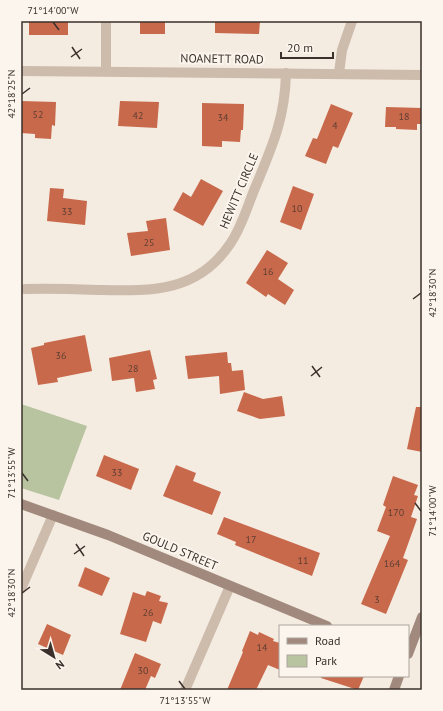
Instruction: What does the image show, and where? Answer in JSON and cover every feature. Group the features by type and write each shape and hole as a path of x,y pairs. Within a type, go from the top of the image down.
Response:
{"main road":[{"name":"GOULD STREET","path":"21,504 114,538 325,625"},
{"path":"409,651 422,617"},
{"path":"394,690 399,677"}],"street":[{"path":"106,21 106,71"},
{"path":"339,73 342,50 352,21"},
{"name":"NOANETT ROAD","path":"21,71 422,75"},
{"name":"HEWITT CIRCLE","path":"25,289 152,290 181,283 210,265 223,253 235,236 272,146 282,115 286,73"},
{"path":"21,589 53,515"},
{"path":"185,690 230,586"}],"green space":[{"path":"21,404 87,426 59,500 21,488"}],"building":[{"path":"29,21 68,21 68,35 29,35"},
{"path":"140,21 165,21 165,34 140,34"},
{"path":"215,21 260,21 259,34 215,33"},
{"path":"21,101 56,102 55,126 52,125 51,139 35,138 35,134 21,133"},
{"path":"120,101 159,102 157,128 118,126"},
{"path":"202,103 244,104 243,130 241,130 240,142 222,141 222,147 202,146"},
{"path":"331,104 353,113 338,148 333,146 326,164 305,156 313,138 317,139"},
{"path":"386,107 422,108 422,124 417,124 417,130 385,127"},
{"path":"201,179 223,191 203,226 173,210 183,192 191,197"},
{"path":"293,186 314,194 301,230 280,222"},
{"path":"50,188 64,189 63,198 87,201 85,225 47,221"},
{"path":"166,218 170,250 131,256 127,233 148,231 146,221"},
{"path":"267,250 288,263 278,279 294,290 285,305 268,294 266,297 246,283"},
{"path":"85,335 92,371 57,378 58,382 38,385 31,348 44,345 44,343"},
{"path":"150,350 157,379 153,380 155,389 136,392 134,378 112,381 109,358"},
{"path":"227,352 228,363 231,363 232,371 243,370 245,390 220,394 219,376 188,379 185,356"},
{"path":"244,392 263,399 282,396 285,416 260,419 237,411"},
{"path":"416,407 422,407 422,452 407,449"},
{"path":"104,455 139,469 131,490 96,476"},
{"path":"176,465 196,473 193,481 221,492 212,515 163,496"},
{"path":"393,476 418,485 414,495 418,496 411,517 417,519 403,558 408,560 386,614 361,604 390,536 377,531 386,507 383,505"},
{"path":"224,517 320,553 312,576 235,545 236,542 217,534"},
{"path":"85,567 110,578 102,596 78,586"},
{"path":"147,591 161,596 159,601 168,603 161,624 153,621 146,642 120,634 133,592 145,596"},
{"path":"47,624 71,635 63,655 38,644"},
{"path":"250,631 258,635 259,632 274,639 273,641 279,643 279,670 268,665 256,690 227,690 243,652 242,651"},
{"path":"135,653 161,664 155,678 151,676 145,690 120,690"},
{"path":"321,677 364,677 358,690"}]}
